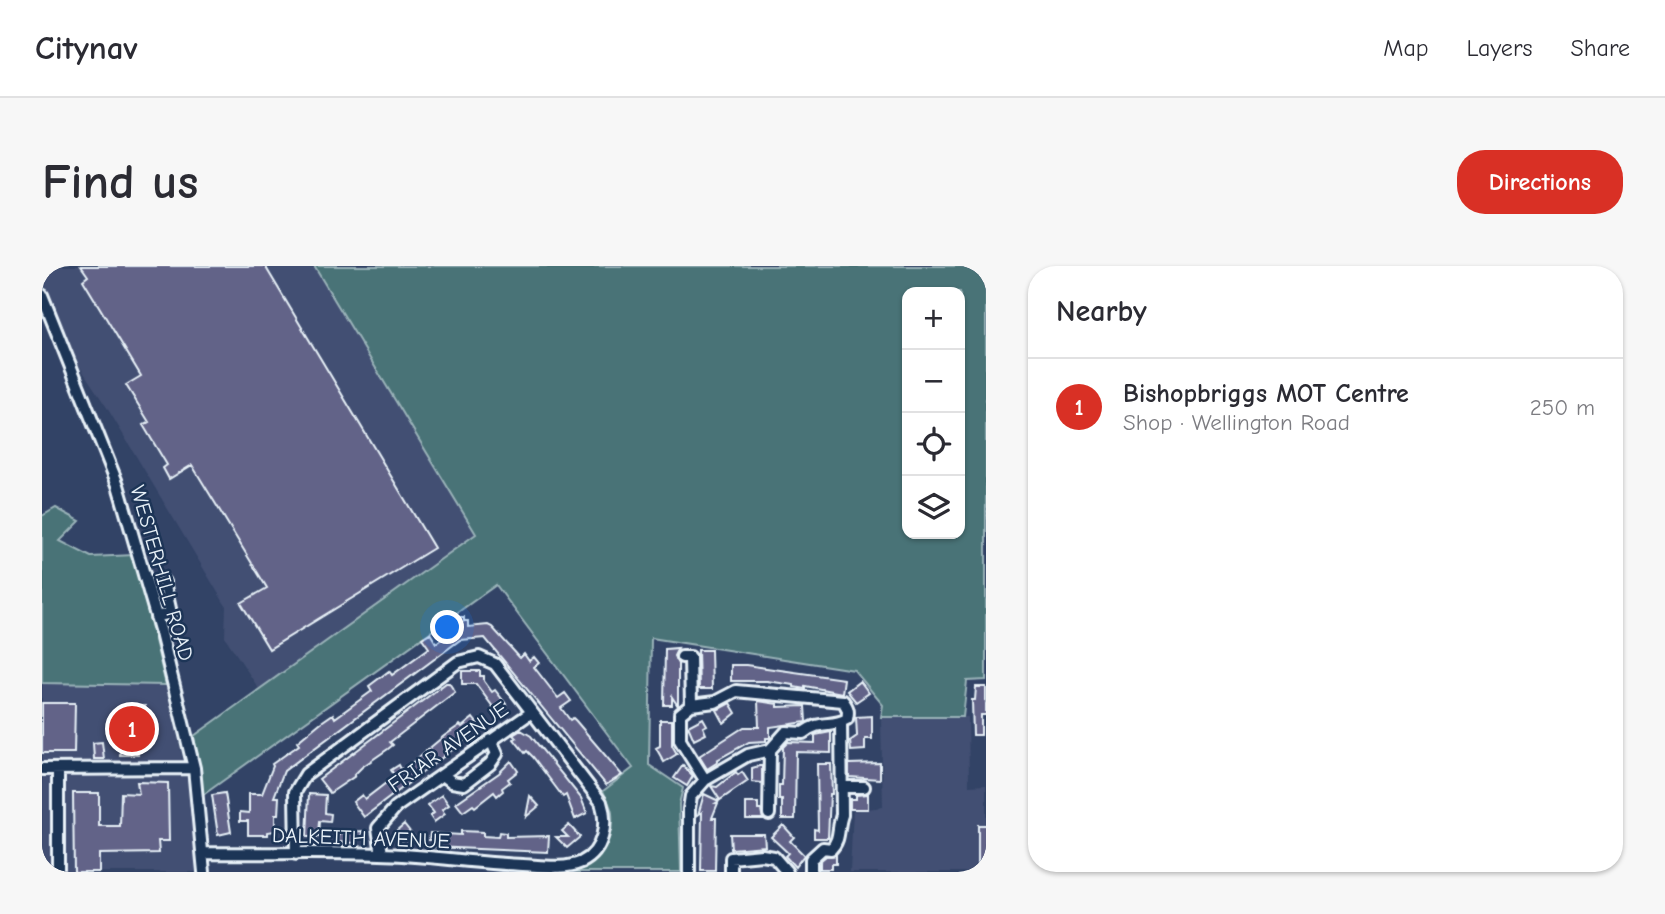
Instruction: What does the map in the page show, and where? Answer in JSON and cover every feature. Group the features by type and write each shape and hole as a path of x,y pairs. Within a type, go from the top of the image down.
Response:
{"street":[{"name":"WESTERHILL ROAD","path":"42,295 118,485 156,617 194,768 204,872"},
{"path":"156,617 171,613 164,582"},
{"path":"296,853 295,792 306,774 458,662 479,657 495,664 532,712"},
{"path":"682,657 690,657 691,705"},
{"path":"689,872 691,796 705,780 748,755 770,750 786,732 803,733 815,724 841,722 847,719 849,711 843,701 736,691 715,702 691,705 680,714 680,740 705,780"},
{"name":"FRIAR AVENUE","path":"382,854 378,828 396,807 532,712"},
{"name":"DALKEITH AVENUE","path":"204,853 382,854 481,868 559,867 582,862 602,840 606,820 604,810 601,802 532,712"},
{"path":"811,872 811,859 823,848 831,849 839,839 843,787 841,722"},
{"path":"443,775 452,782 464,784 490,764 496,754 491,740"},
{"path":"769,814 770,750"},
{"path":"42,769 194,768"},
{"path":"58,769 58,872"},
{"path":"843,787 864,787"},
{"path":"731,872 732,858 762,856 774,857 787,872"}],"shaded area":[{"path":"42,266 314,266 476,534 463,543 450,565 259,689 225,637 226,606 78,364 42,277"},
{"path":"42,683 166,685 187,778 196,847 195,872 42,872"},
{"path":"881,717 968,717 969,786 986,785 986,872 850,872 853,811 883,807"}],"green space":[{"path":"314,266 986,266 986,680 967,681 963,717 881,717 883,705 854,670 651,638 649,765 683,788 679,804 681,872 563,872 592,861 606,845 612,813 603,791 633,768 496,585 203,795 194,736 476,534"},
{"path":"56,508 80,521 60,541 91,557 134,555 166,685 42,683 42,516"}],"building":[{"path":"81,266 265,266 434,548 269,649 241,603 267,588 192,465 169,479 163,468 167,465 143,425 149,422 126,385 141,376 83,280 88,276"},
{"path":"456,617 464,617 464,621 468,621 468,627 492,627 520,658 524,654 529,661 534,657 539,663 534,667 558,698 565,693 571,701 561,708 570,720 573,718 576,721 622,775 606,785 485,638 460,640 284,771 274,797 279,797 275,831 268,832 268,835 248,835 248,821 240,821 240,812 249,813 249,794 262,794 272,764 299,745 297,742 320,723 333,714 335,718 372,691 369,686 389,671 392,675 429,648 422,638 430,633 436,643 451,632 449,627 457,623"},
{"path":"678,648 674,656 678,664 678,706 672,697 672,705 664,705 665,649"},
{"path":"698,650 711,650 712,689 699,689"},
{"path":"731,665 844,679 842,693 767,681 731,681"},
{"path":"462,671 480,671 480,676 484,676 484,681 492,692 495,690 506,704 503,705 506,709 499,715 476,684 462,684"},
{"path":"860,681 869,693 856,702 847,691"},
{"path":"449,683 455,692 390,742 393,745 362,767 355,776 330,793 319,779"},
{"path":"976,687 986,687 986,715 981,715 981,735 973,735 972,700 975,700"},
{"path":"758,701 778,704 778,707 805,706 806,722 770,727 770,738 766,738 766,741 749,742 717,760 718,762 707,769 699,756 744,727 759,727"},
{"path":"42,703 75,703 74,753 42,753"},
{"path":"730,703 736,713 724,723 717,710"},
{"path":"120,706 145,706 145,747 138,748 138,755 120,755"},
{"path":"872,716 872,739 865,739 865,750 851,751 850,741 857,736 856,717"},
{"path":"473,718 481,728 364,817 353,802 362,795 365,799 395,776 391,770 399,765 402,771 444,736"},
{"path":"703,718 707,725 703,727 706,734 694,740 688,726"},
{"path":"660,720 672,720 672,745 677,754 664,762 656,748 660,746"},
{"path":"521,730 531,736 581,798 587,813 575,819 566,795 563,797 533,757 527,751 525,753 514,739 516,738 513,735"},
{"path":"831,732 831,753 796,752 795,819 782,819 779,785 782,785 783,747 788,742 815,743 815,735"},
{"path":"102,742 104,759 94,759 93,743"},
{"path":"511,761 518,771 508,779 510,782 502,788 503,791 497,796 494,792 475,807 473,805 463,812 456,803 499,773"},
{"path":"880,763 880,779 849,777 849,764"},
{"path":"817,764 831,764 832,794 828,838 814,838 814,829 818,830"},
{"path":"683,765 693,776 687,786 674,778"},
{"path":"762,766 762,783 752,782 752,768"},
{"path":"736,772 738,775 742,772 748,781 720,800 711,786 717,787"},
{"path":"137,782 168,783 169,841 158,841 159,853 99,854 99,872 74,872 73,793 99,793 99,826 120,826 121,793 139,794"},
{"path":"225,793 231,832 218,835 212,795"},
{"path":"309,794 326,795 325,813 331,814 330,822 320,821 319,837 307,837"},
{"path":"704,794 719,801 712,818 716,818 715,871 701,871 702,812 698,815"},
{"path":"868,794 868,809 850,809 850,799 856,799 856,795"},
{"path":"442,795 449,805 442,810 445,814 434,822 430,816 434,813 428,805"},
{"path":"530,796 539,806 526,817"},
{"path":"746,803 758,803 763,819 746,819"},
{"path":"404,824 415,838 405,845 395,832"},
{"path":"569,825 580,837 567,848 556,837 568,837 562,831"},
{"path":"783,825 794,837 790,841 804,855 795,867 785,856 788,853 771,837"},
{"path":"978,825 986,825 986,872 978,872"},
{"path":"362,831 362,839 356,839 356,843 338,842 339,833"},
{"path":"461,831 483,832 483,836 498,837 499,832 506,833 506,837 549,836 548,852 433,847 433,840 429,840 430,833 461,835"},
{"path":"730,834 764,834 765,846 731,849"},
{"path":"836,855 836,864 831,864 831,869 820,869 820,861 826,856"}],"place":[{"name":"Bishopbriggs MOT Centre","path":"132,729"}]}
